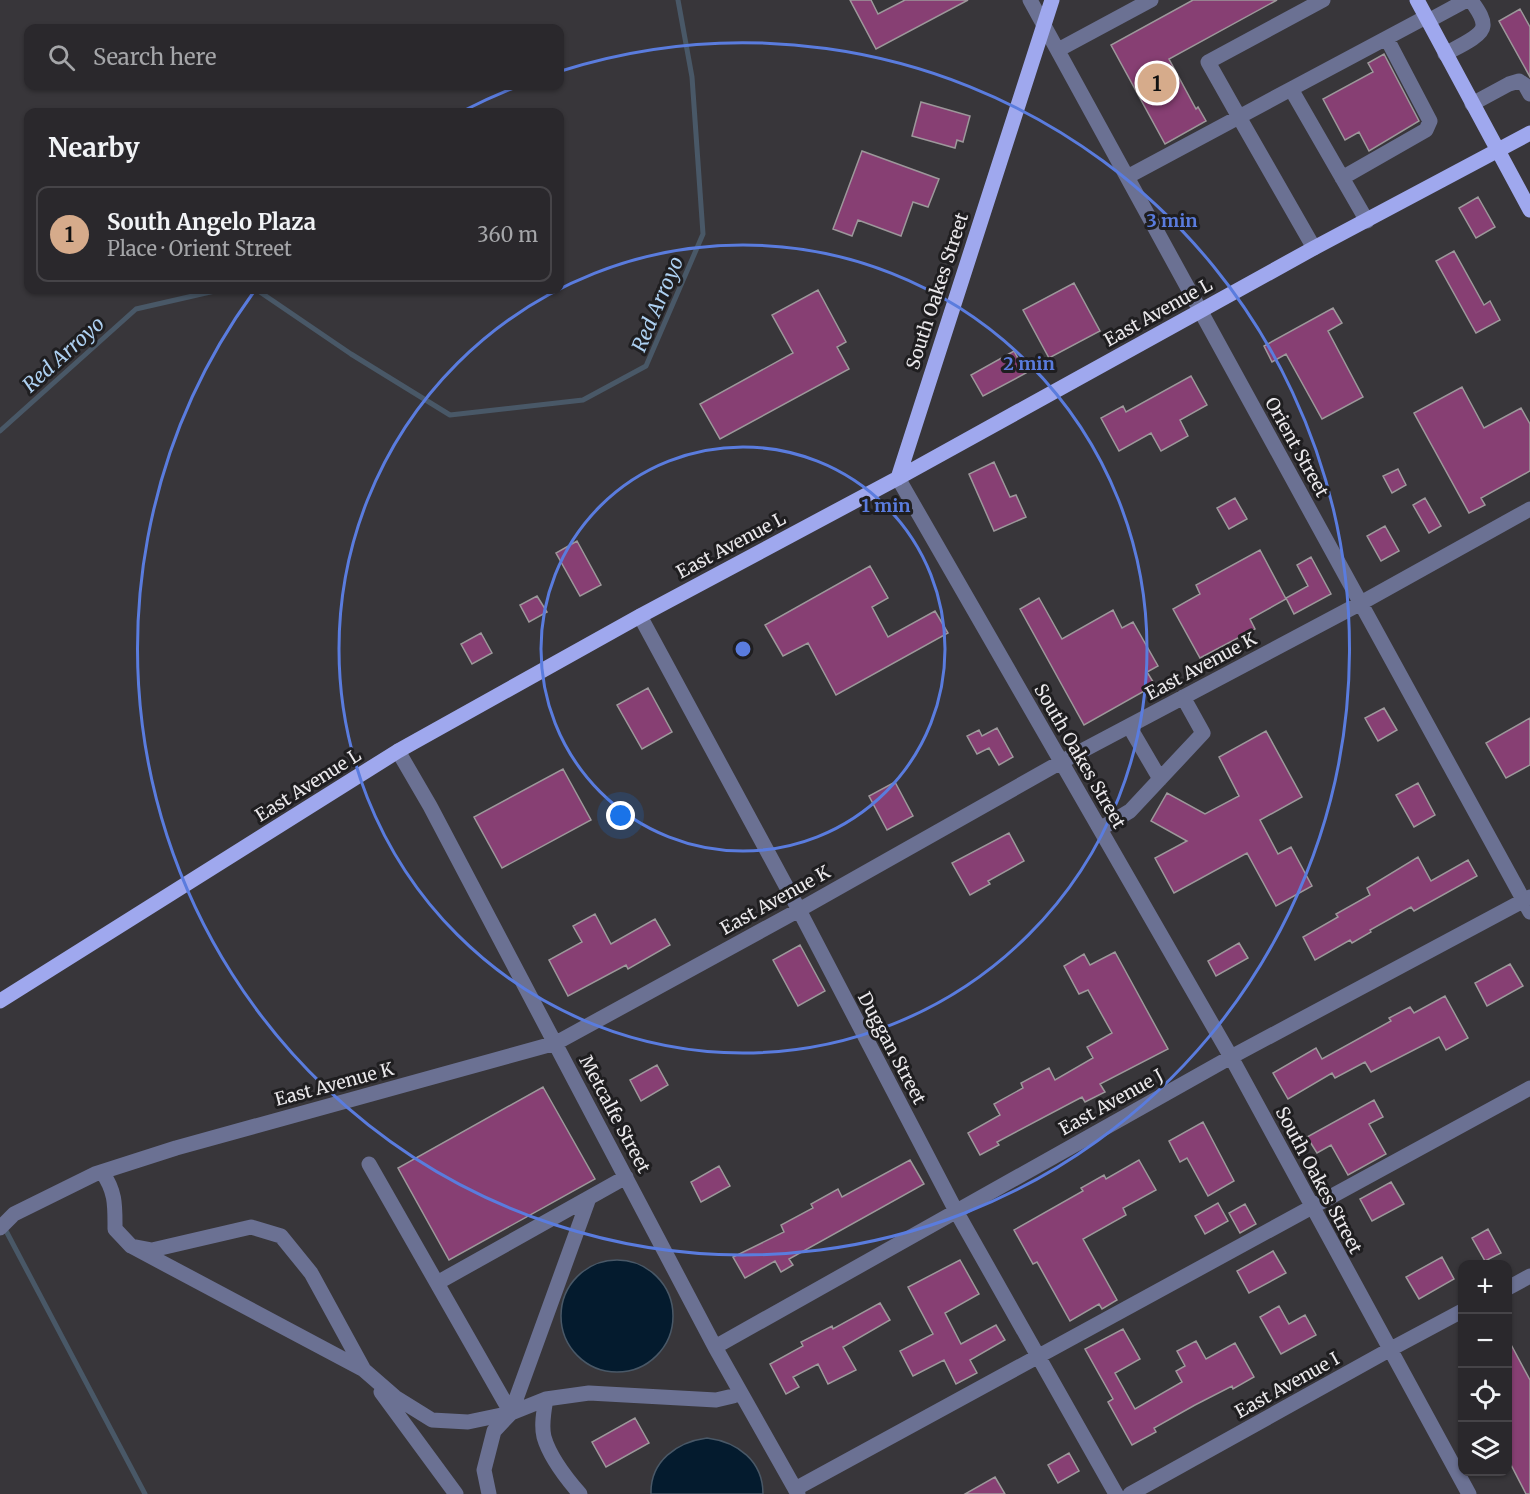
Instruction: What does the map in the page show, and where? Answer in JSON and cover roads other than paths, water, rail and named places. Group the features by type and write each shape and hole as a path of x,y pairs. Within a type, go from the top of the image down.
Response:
{"main road":[{"name":"South Oakes Street","path":"898,478 1052,0"},
{"path":"1417,0 1530,210"},
{"name":"East Avenue L","path":"0,1001 398,751 1200,310 1530,133"}],"street":[{"name":"Orient Street","path":"1030,0 1528,903"},
{"path":"1058,50 1151,0"},
{"path":"1314,248 1208,62 1323,0"},
{"path":"1127,177 1387,39 1469,0 1482,19 1483,27 1480,34 1445,54"},
{"path":"1342,177 1426,130 1430,121 1387,39"},
{"path":"1472,104 1509,84 1520,81 1530,94"},
{"path":"1291,89 1367,221"},
{"name":"South Oakes Street","path":"898,478 1231,1057 1469,1494"},
{"name":"East Avenue K","path":"0,1228 13,1215 40,1200 102,1172 176,1148 556,1043 799,910 1061,762 1361,603 1530,509"},
{"name":"Duggan Street","path":"640,616 799,910 956,1211 1116,1494"},
{"path":"1100,829 1130,811 1203,733 1183,697"},
{"path":"1129,726 1160,779"},
{"name":"Metcalfe Street","path":"398,751 430,806 715,1347 796,1492"},
{"name":"East Avenue J","path":"715,1347 1231,1057 1528,903"},
{"path":"796,1492 1311,1206 1530,1088"},
{"path":"369,1164 511,1413"},
{"path":"102,1172 112,1186 115,1229 130,1246 364,1370 394,1397 432,1420 468,1422 511,1413 546,1398 589,1393 716,1400 734,1396 740,1392"},
{"path":"437,1283 626,1177"},
{"path":"489,1494 484,1470 494,1431 511,1413 589,1198"},
{"path":"130,1246 152,1250 250,1227 281,1236 311,1272 364,1370 456,1494"},
{"path":"1512,1286 1530,1276"},
{"name":"East Avenue I","path":"1131,1494 1458,1313"},
{"path":"546,1398 543,1418 544,1436 565,1477 580,1494"}],"water":[{"path":"617,1260 638,1264 657,1276 669,1295 673,1316 669,1337 657,1356 638,1368 617,1372 596,1368 577,1356 565,1337 561,1316 565,1295 577,1276 596,1264"},
{"path":"707,1438 729,1444 747,1455 759,1472 763,1494 651,1494 655,1472 667,1455 685,1444"}],"waterway":[{"name":"Red Arroyo","path":"263,294 351,354 450,415 583,400 646,366 703,234 692,77 678,0"},
{"name":"Red Arroyo","path":"0,431 136,309 202,294"},
{"path":"4,1227 145,1494"}],"place":[{"name":"South Angelo Plaza","path":"1157,83"}]}
